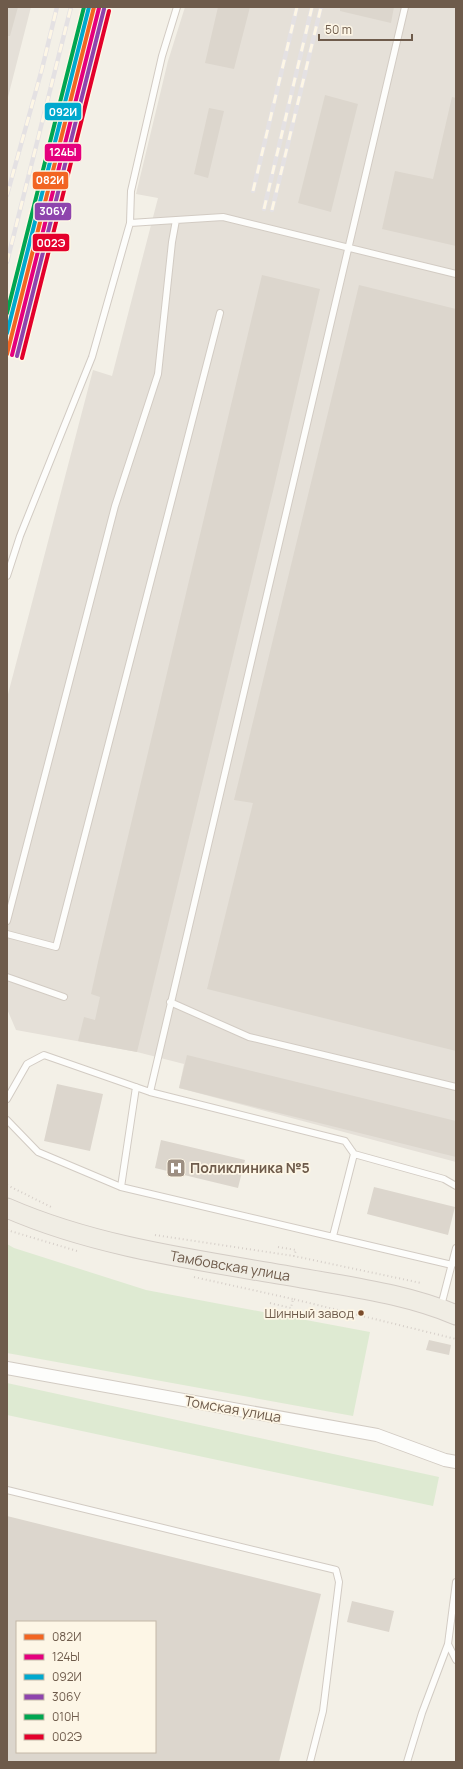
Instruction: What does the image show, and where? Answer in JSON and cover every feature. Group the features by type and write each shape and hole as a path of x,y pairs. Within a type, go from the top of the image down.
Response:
{"main road":[{"name":"Тамбовская улица","path":"7,1208 37,1221 88,1237 167,1255 368,1290 403,1298 448,1312"}],"street":[{"name":"Томская улица","path":"7,1368 377,1434 445,1460 456,1462"}],"lane":[{"path":"7,576 20,536 92,358 130,223 131,191 162,56 177,7"},
{"path":"150,1092 405,7"},
{"path":"130,223 223,217 456,274"},
{"path":"7,921 115,506 158,374 172,242 176,220"},
{"path":"7,934 56,947 220,313"},
{"path":"7,977 64,996"},
{"path":"170,1002 249,1037 456,1087"},
{"path":"7,1099 27,1064 44,1055 150,1092 345,1141 354,1154 444,1179 456,1186"},
{"path":"121,1187 136,1087"},
{"path":"7,1120 38,1152 121,1187 452,1265"},
{"path":"334,1236 354,1154"},
{"path":"448,1312 452,1265 456,1248"},
{"path":"7,1490 336,1570 339,1582 323,1711 310,1762"},
{"path":"407,1762 422,1712 448,1644 456,1582"},
{"path":"448,1644 456,1660"}],"path":[{"path":"7,1185 56,1209"},
{"path":"154,1235 294,1256 421,1283"},
{"path":"278,1247 296,1250 294,1256"},
{"path":"270,1303 291,1308 293,1299 456,1339"}],"shaded area":[{"path":"7,7 31,7 7,101"},
{"path":"185,7 456,7 456,1162 179,1088 184,1064 137,1052 16,1030 7,1009 7,698 93,370 112,376 158,198 136,194 168,61"}],"green space":[{"path":"7,1244 14,1248 146,1290 370,1332 353,1416 7,1353"},
{"path":"7,1383 439,1477 433,1506 7,1415"}],"building":[{"path":"7,7 18,7 10,36 7,36"},
{"path":"218,7 250,7 234,69 205,63"},
{"path":"340,7 394,7 391,23 340,11"},
{"path":"325,95 358,104 331,212 298,203"},
{"path":"452,97 456,98 456,246 382,229 395,171 433,179"},
{"path":"209,108 224,111 208,178 194,174"},
{"path":"262,275 320,289 274,487 137,1052 78,1041 84,1017 95,1020 100,997 91,994 98,962"},
{"path":"359,285 456,309 456,1051 207,989 253,803 234,800"},
{"path":"187,1055 456,1121 456,1157 179,1088"},
{"path":"57,1084 103,1094 90,1151 44,1141"},
{"path":"161,1140 245,1160 238,1188 155,1168"},
{"path":"374,1187 455,1207 448,1235 367,1214"},
{"path":"429,1340 451,1345 449,1355 426,1350"},
{"path":"7,1516 321,1594 279,1762 7,1762"},
{"path":"352,1601 394,1611 389,1632 347,1622"}],"railway":[{"path":"7,195 42,69 57,7"},
{"path":"7,262 71,7"},
{"path":"52,216 102,7"},
{"path":"253,191 297,7"},
{"path":"264,209 312,7"},
{"path":"272,210 321,7"}],"transit line":[{"name":"010Н","path":"7,313 84,7"},
{"name":"092И","path":"7,333 89,7"},
{"name":"082И","path":"7,354 94,7"},
{"name":"124Ы","path":"12,355 99,8"},
{"name":"306У","path":"17,356 104,9"},
{"name":"002Э","path":"22,358 109,11"}],"place":[{"name":"Поликлиника №5","path":"176,1168"},
{"name":"Шинный завод","path":"361,1313"}]}
